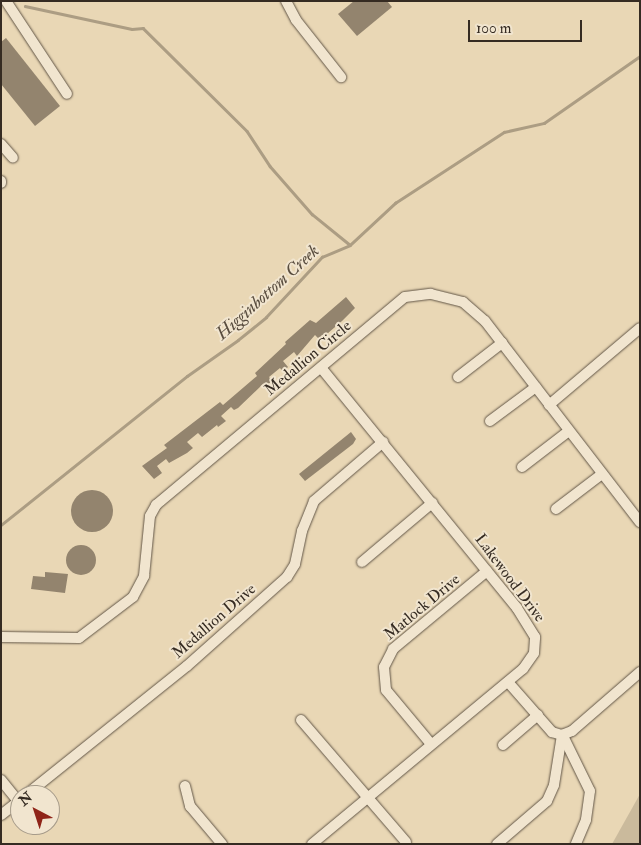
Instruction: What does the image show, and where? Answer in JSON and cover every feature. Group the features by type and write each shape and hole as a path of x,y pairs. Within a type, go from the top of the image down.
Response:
{"street":[{"path":"6,1 67,94"},
{"path":"286,1 296,20 341,77"},
{"path":"1,144 12,158"},
{"name":"Medallion Circle","path":"1,637 79,638 132,598 144,576 150,516 156,505 405,297 422,295 463,302 485,321 640,522"},
{"path":"549,405 640,328"},
{"path":"458,377 502,344"},
{"name":"Lakewood Drive","path":"312,844 324,840 368,797 508,682 528,664 535,651 535,637 532,626 321,368"},
{"path":"490,421 536,388"},
{"path":"522,467 569,431"},
{"name":"Medallion Drive","path":"38,785 187,666 287,577 295,564 302,531 314,501 383,442"},
{"path":"556,509 602,474"},
{"path":"362,562 432,503"},
{"name":"Matlock Drive","path":"431,744 386,690 384,667 393,649 488,571"},
{"path":"508,682 552,732 562,735 572,731 640,672"},
{"path":"503,745 538,715"},
{"path":"301,720 406,842"},
{"path":"497,844 547,801 554,785 562,735"},
{"path":"562,735 590,791 586,820 576,844"},
{"path":"185,786 190,806 222,844"}],"shaded area":[{"path":"640,794 640,844 612,844"}],"building":[{"path":"354,1 387,1 392,7 357,36 338,14"},
{"path":"6,38 60,106 35,126 1,84 1,42"},
{"path":"346,297 355,308 320,340 315,335 297,356 294,352 283,361 288,367 283,372 280,368 269,377 272,381 266,386 263,384 238,408 234,410 231,407 221,416 226,421 218,427 217,425 202,437 198,433 187,442 193,448 187,453 169,463 166,459 157,466 162,473 154,479 142,466 167,448 164,445 220,402 223,405 257,376 255,373 286,344 285,342 310,320 316,323"},
{"path":"351,432 356,439 353,444 305,481 299,474"},
{"path":"96,490 104,493 110,499 113,511 110,523 104,529 88,532 80,529 74,523 71,507 74,499 80,493"},
{"path":"81,545 92,549 96,560 92,571 81,575 70,571 66,560 70,549"},
{"path":"45,572 68,574 65,593 31,589 33,576 45,577"}],"waterway":[{"path":"25,6 132,29 143,28 247,131 270,166 312,214 349,244"},
{"name":"Higginbottom Creek","path":"1,525 187,376 238,340 266,317 322,257 350,245 395,203 504,132 544,123 640,56"}]}
